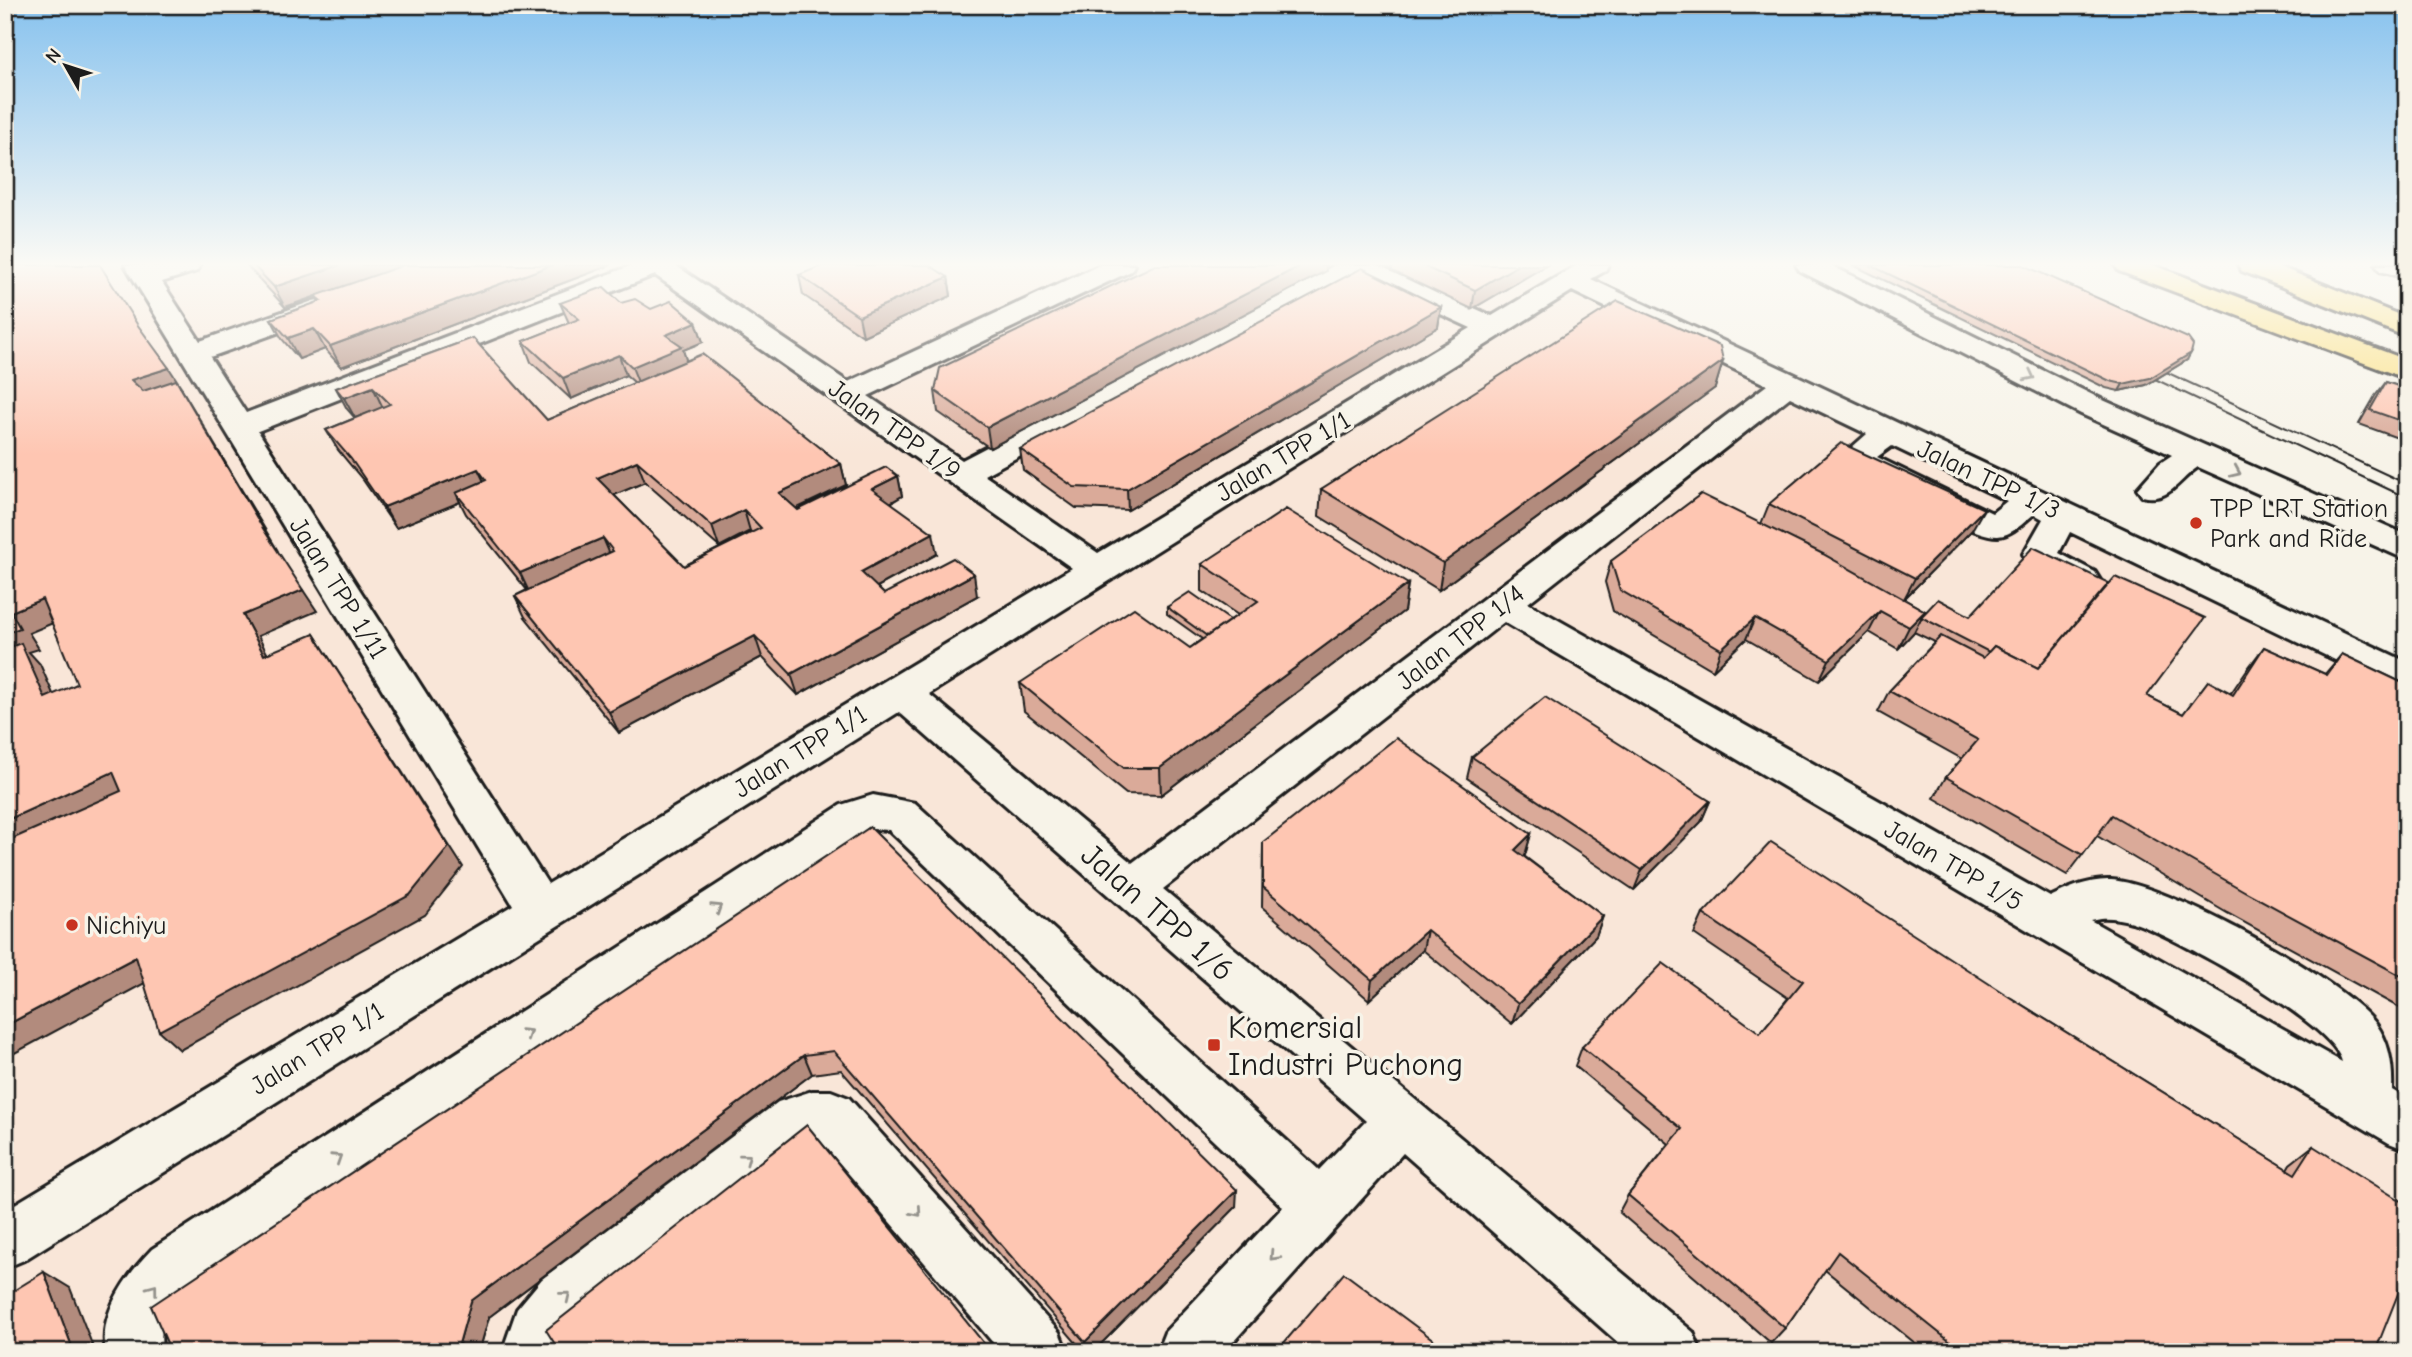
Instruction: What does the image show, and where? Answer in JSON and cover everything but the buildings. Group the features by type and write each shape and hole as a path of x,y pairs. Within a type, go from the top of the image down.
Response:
{"highway":[{"path":"2297,328 2407,370"},
{"path":"2354,328 2407,348"}],"street":[{"name":"Jalan TPP 1/11","path":"178,328 540,911"},
{"path":"194,353 263,328"},
{"path":"239,427 494,328"},
{"name":"Jalan TPP 1/9","path":"749,328 1097,569"},
{"path":"846,395 987,328"},
{"path":"960,474 1235,328"},
{"name":"Jalan TPP 1/1","path":"5,1241 1491,328"},
{"name":"Jalan TPP 1/3","path":"1686,328 1788,384 1891,432 1858,456 1858,460 1986,524 1999,525 2047,507 2407,678"},
{"path":"1936,328 2092,407 2407,549"},
{"name":"Jalan TPP 1/4","path":"1131,889 1788,384"},
{"path":"2154,489 2172,470 2196,454"},
{"path":"2047,507 2041,554 2043,559 2100,588"},
{"name":"Jalan TPP 1/5","path":"1502,604 2407,1126"},
{"name":"Jalan TPP 1/6","path":"899,690 1673,1352"},
{"path":"135,1352 132,1343 137,1316 149,1291 171,1268 856,817 873,812 900,815 1320,1206"},
{"path":"2050,920 2081,901 2119,900 2174,920 2230,948 2302,991 2359,1041 2367,1061 2367,1103"},
{"path":"531,1352 542,1317 562,1299 796,1119 812,1115 831,1115 1039,1352"},
{"path":"1185,1352 1401,1119"}],"shaded area":[{"path":"5,328 1698,328 2407,667 2407,1352 5,1352"}],"tram line":[{"path":"2149,364 2407,484"},
{"path":"2138,371 2407,498"}],"place":[{"name":"TPP LRT Station Park and Ride","path":"2196,523"},
{"name":"Nichiyu","path":"72,925"},
{"name":"Komersial Industri Puchong","path":"1214,1045"}]}
